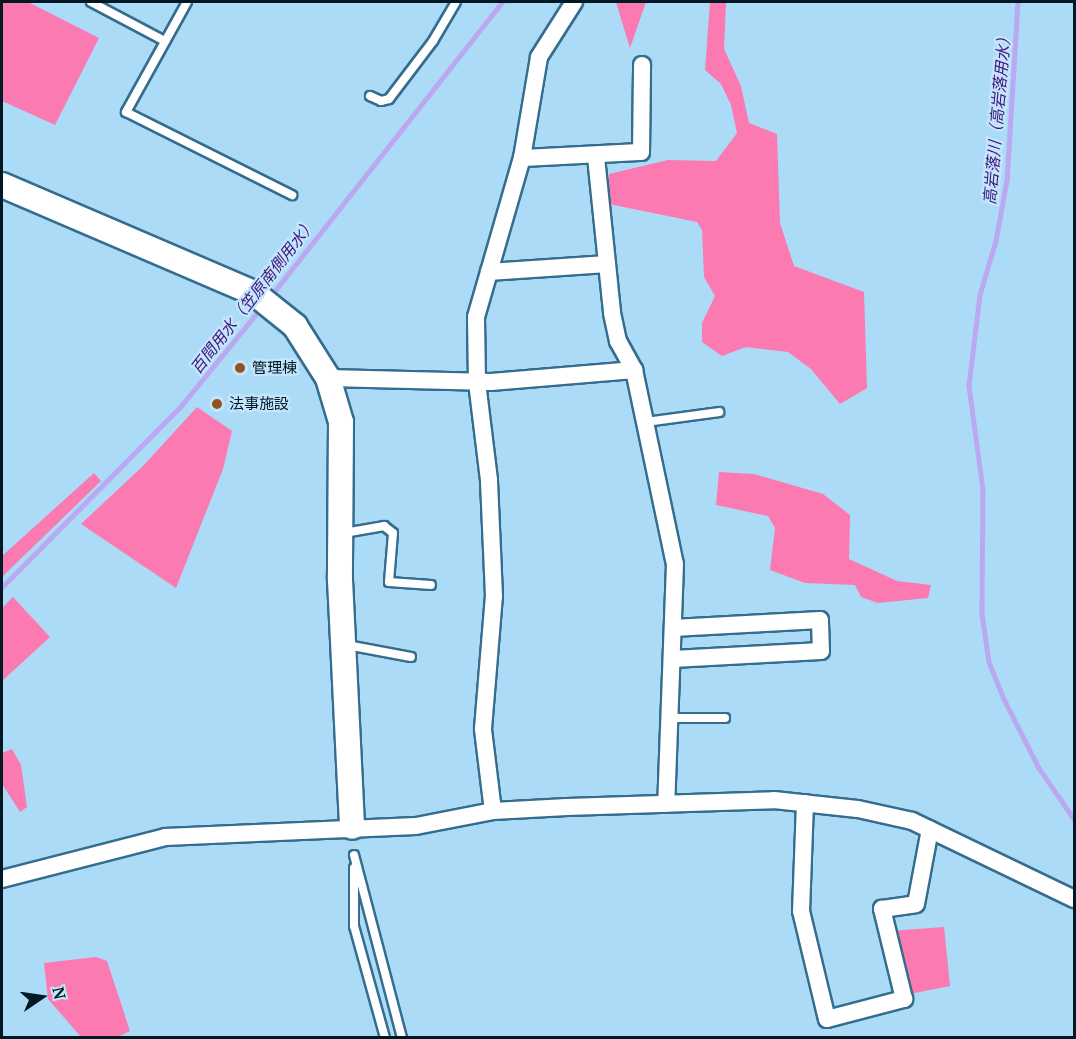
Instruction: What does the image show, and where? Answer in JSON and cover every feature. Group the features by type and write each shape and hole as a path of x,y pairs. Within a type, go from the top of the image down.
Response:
{"street":[{"path":"493,811 483,729 494,596 489,480 477,382 476,317 522,158 539,57 574,2"},
{"path":"522,158 596,157 641,153 642,65"},
{"path":"596,157 618,341 634,370 675,564 666,804"},
{"path":"2,185 254,293 295,326 328,378 340,422 343,644 352,827"},
{"path":"489,272 607,264"},
{"path":"328,378 477,382 634,370"},
{"path":"673,628 820,620 821,651 673,659"},
{"path":"2,879 165,837 352,827 416,826 493,811 774,800 858,809 930,829 1074,899"},
{"path":"805,803 801,912 827,1018 904,999 882,909 916,904 930,829"}],"lane":[{"path":"91,2 165,41"},
{"path":"187,2 126,112 292,195"},
{"path":"370,96 381,101 389,99 433,41 456,2"},
{"path":"646,422 719,412"},
{"path":"340,534 384,526 393,533 389,582 431,585"},
{"path":"343,644 411,657"},
{"path":"669,718 724,718"},
{"path":"385,1038 354,926 354,855 402,1038"}],"shaded area":[{"path":"2,2 28,2 99,38 55,125 2,101"},
{"path":"616,2 646,2 630,48 618,9"},
{"path":"710,2 726,2 724,49 741,86 749,123 777,134 780,223 794,266 864,292 867,388 840,404 811,369 788,352 746,347 722,356 702,342 702,323 715,296 704,277 702,230 697,222 609,204 609,174 668,160 716,161 737,133 731,105 721,84 705,70"},
{"path":"197,407 232,431 223,469 176,588 81,524 143,466"},
{"path":"719,472 754,474 823,494 850,515 849,559 897,581 931,585 928,598 878,603 861,597 855,585 805,583 770,570 775,528 768,516 716,505"},
{"path":"94,473 101,481 2,577 2,556"},
{"path":"13,597 50,637 2,681 2,608"},
{"path":"12,749 21,765 27,807 20,812 2,784 2,753"},
{"path":"944,927 950,986 905,995 889,931"},
{"path":"96,957 107,961 130,1031 118,1037 81,1037 48,999 44,963"}],"waterway":[{"name":"百間用水（笠原南側用水）","path":"270,297 502,2"},
{"name":"高岩落川（高岩落用水）","path":"1018,2 1007,180 996,241 980,295 969,386 983,490 982,613 989,662 1004,699 1039,768 1074,819"},
{"name":"百間用水（笠原南側用水）","path":"2,587 181,406 261,308"}],"place":[{"name":"管理棟","path":"240,368"},
{"name":"法事施設","path":"217,404"}]}
